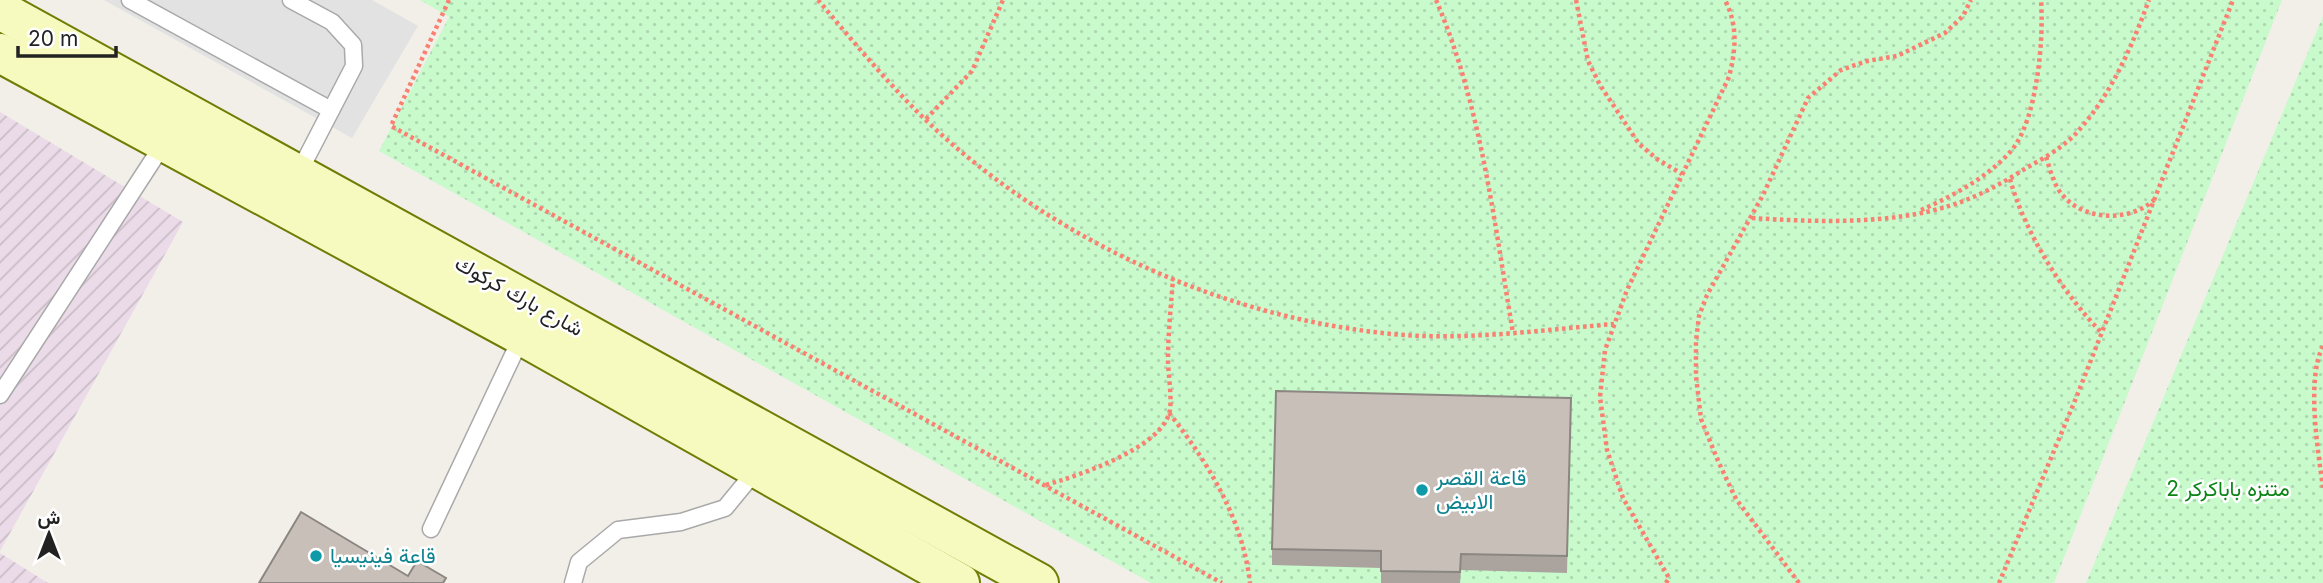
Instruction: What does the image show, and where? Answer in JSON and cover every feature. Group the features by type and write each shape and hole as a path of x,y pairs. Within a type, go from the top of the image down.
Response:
{"main road":[{"name":"شارع بارك كركوك","path":"0,10 1039,583"},
{"path":"0,53 522,336 960,583"}],"lane":[{"path":"130,0 331,110"},
{"path":"291,0 332,22 353,46 354,66 298,174"},
{"path":"0,395 164,143"},
{"path":"431,529 522,336"},
{"path":"573,583 579,562 618,530 681,522 725,508 757,468"}],"path":[{"path":"449,0 391,126 1222,583"},
{"path":"818,0 897,90 993,177 1043,214 1173,279 1216,296 1304,321 1392,334 1513,333 1614,324"},
{"path":"926,119 972,71 1003,0"},
{"path":"1436,0 1460,65 1474,122 1496,224 1502,279 1513,333"},
{"path":"1576,0 1588,61 1618,116 1639,144 1682,174"},
{"path":"1666,583 1669,578 1622,498 1607,450 1600,397 1605,350 1627,290 1729,77 1735,50 1732,14 1725,0"},
{"path":"1799,583 1737,499 1718,461 1702,419 1696,376 1699,316 1707,295 1752,218 1808,98 1842,70 1867,61 1897,56 1945,33 1963,16 1972,0"},
{"path":"1911,214 1941,202 1988,171 2012,150 2026,124 2035,91 2041,0"},
{"path":"1752,218 1824,222 1911,214 1952,205 2010,179 2046,157 2078,131 2104,97 2132,47 2149,0"},
{"path":"1999,583 2102,333 2233,0"},
{"path":"2046,157 2062,194 2087,212 2110,215 2129,213 2143,208 2155,198"},
{"path":"2010,179 2022,213 2054,274 2102,333"},
{"path":"1045,485 1104,465 1132,450 1160,430 1169,413 1168,343 1173,279"},
{"path":"2323,346 2316,376 2315,402 2323,488"},
{"path":"1169,413 1203,459 1217,484 1243,545 1250,583"}],"shaded area":[{"path":"104,0 372,0 418,26 352,138"},
{"path":"0,112 183,222 0,551"},
{"path":"0,553 48,583 0,583"}],"green space":[{"path":"420,0 2282,0 2054,583 1151,583 379,151 449,17"},
{"name":"متنزه باباكركر 2","path":"2323,16 2323,583 2086,583"}],"building":[{"name":"قاعة القصر الابيض","path":"1276,391 1571,398 1567,556 1461,554 1460,572 1381,571 1381,551 1272,549"},
{"path":"301,512 408,576 417,561 446,578 443,583 259,583"}],"place":[{"name":"قاعة القصر الابيض","path":"1422,490"},
{"name":"قاعة فينيسيا","path":"316,556"}]}
